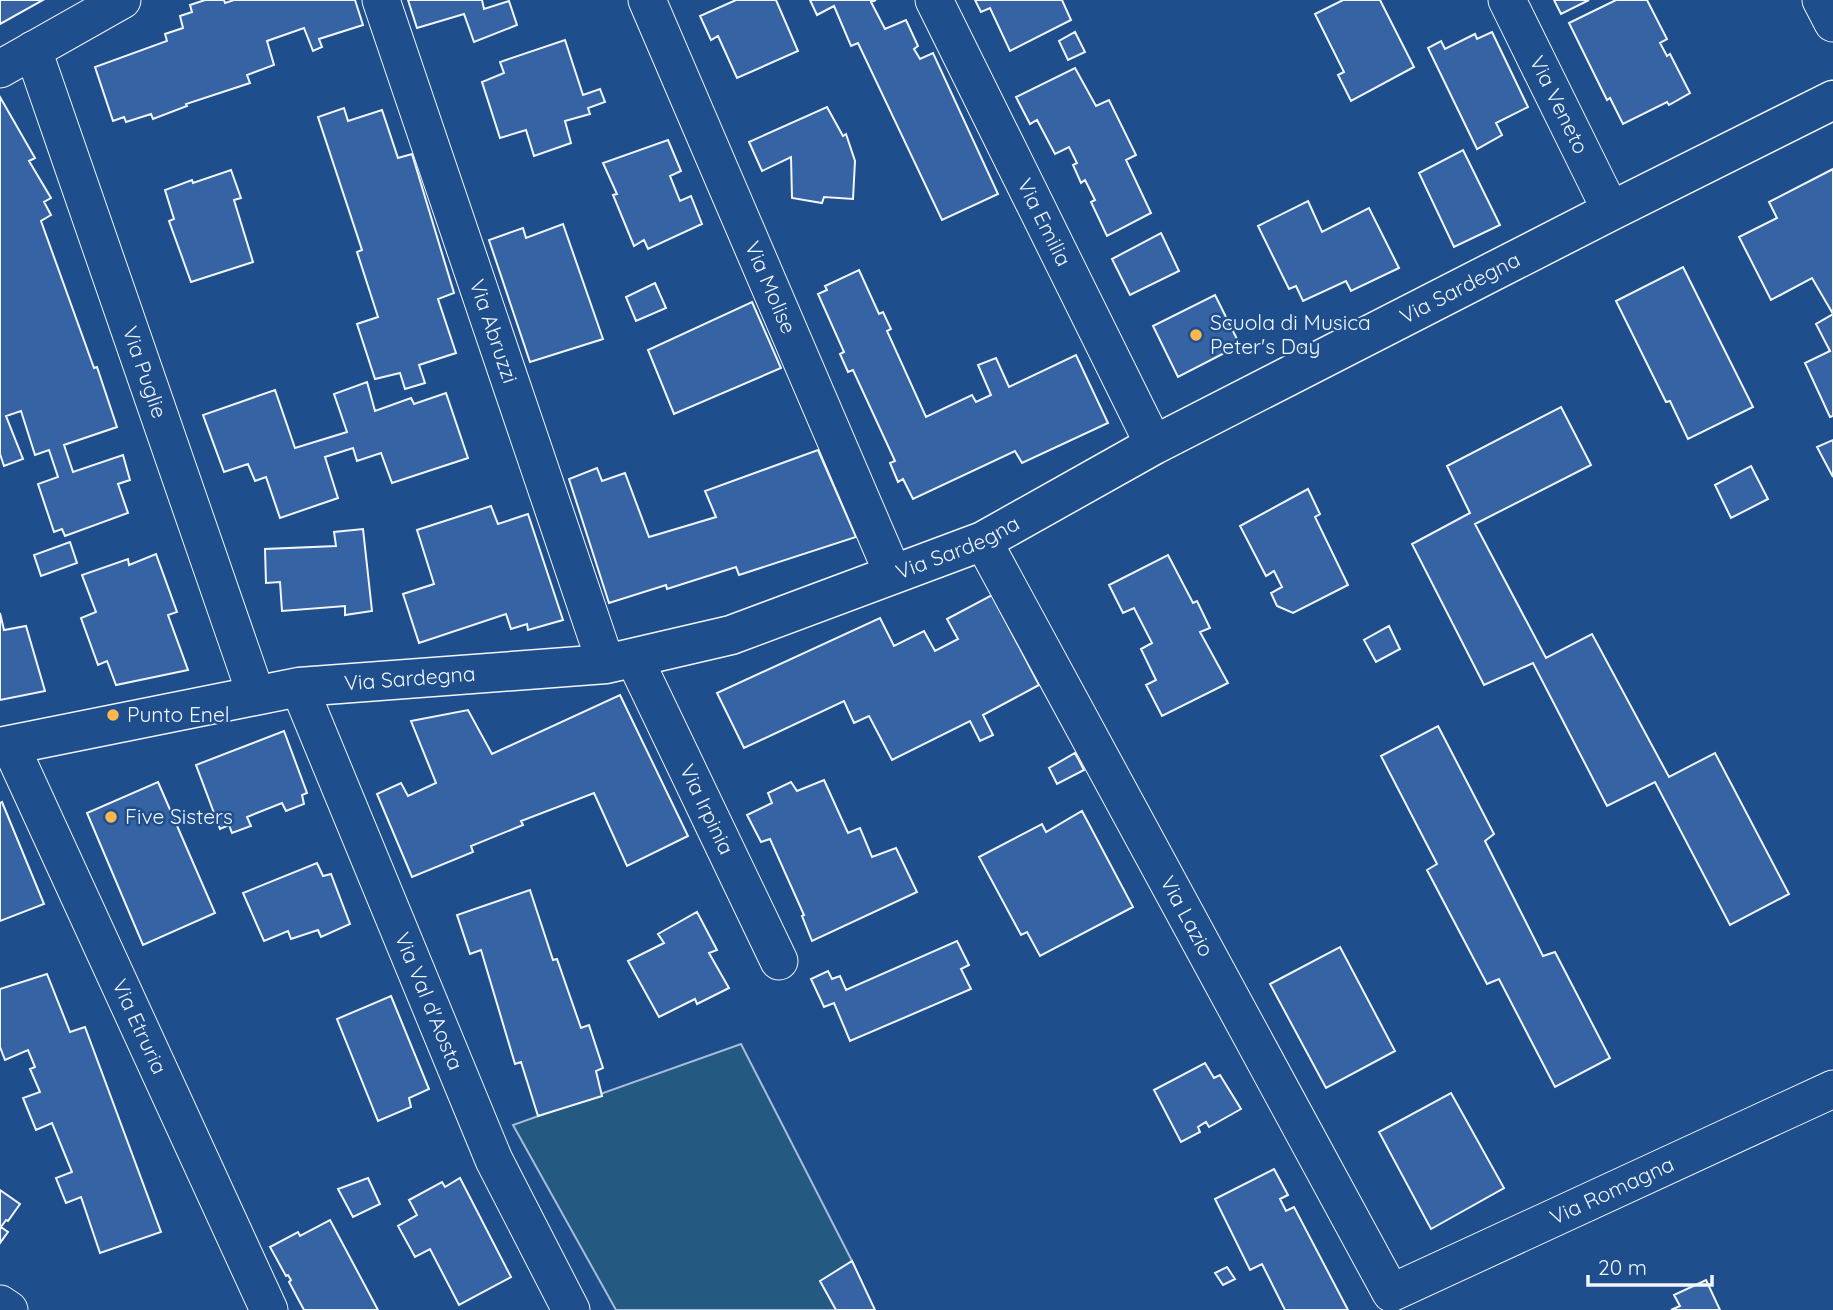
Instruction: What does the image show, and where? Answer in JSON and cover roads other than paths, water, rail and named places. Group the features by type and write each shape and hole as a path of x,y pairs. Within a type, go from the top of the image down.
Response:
{"street":[{"path":"0,69 122,0"},
{"name":"Via Abruzzi","path":"381,0 620,661"},
{"name":"Via Molise","path":"647,0 893,574"},
{"name":"Via Emilia","path":"934,0 1154,444"},
{"name":"Via Veneto","path":"1507,0 1611,211"},
{"path":"1821,0 1833,23"},
{"name":"Via Puglie","path":"33,50 256,695"},
{"name":"Via Sardegna","path":"5,746 299,687 620,661 730,635 983,541 1154,444 1833,100"},
{"name":"Via Lazio","path":"983,541 1391,1293"},
{"name":"Via Irpinia","path":"620,661 779,961"},
{"name":"Via Val d'Aosta","path":"299,687 494,1160 571,1310"},
{"name":"Via Etruria","path":"5,746 268,1310"},
{"name":"Via Romagna","path":"1391,1293 1833,1088"},
{"path":"0,1304 9,1310"}],"place":[{"name":"Scuola di Musica Peter's Day","path":"1196,335"},
{"name":"Punto Enel","path":"113,715"},
{"name":"Five Sisters","path":"111,817"}]}
